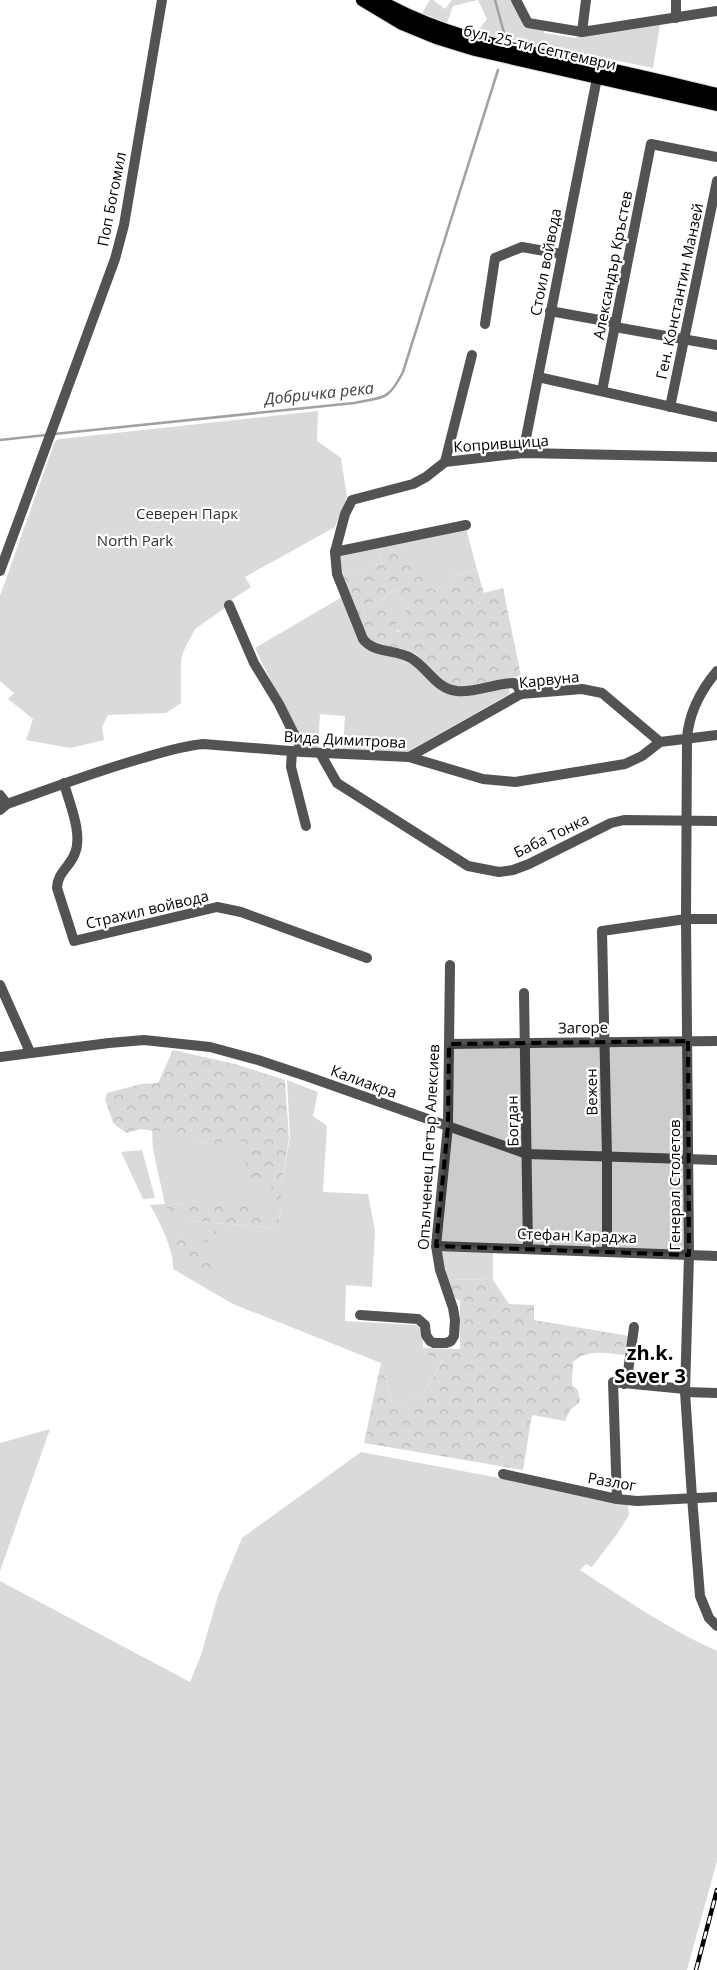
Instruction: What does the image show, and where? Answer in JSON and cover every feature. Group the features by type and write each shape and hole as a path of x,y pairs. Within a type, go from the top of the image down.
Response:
{"main road":[{"name":"бул. 25-ти Септември","path":"362,0 402,24 436,38 475,50 717,105"},
{"name":"бул. 25-ти Септември","path":"379,0 406,15 478,41 628,72 717,94"}],"street":[{"name":"Поп Богомил","path":"0,571 114,262 124,226 162,0"},
{"path":"516,0 528,23 582,32 717,10"},
{"path":"582,32 586,0"},
{"path":"676,0 676,18"},
{"name":"Стоил войвода","path":"524,453 596,78"},
{"name":"Александър Кръстев","path":"602,391 651,144 717,157"},
{"name":"Ген. Константин Манзей","path":"670,406 717,181"},
{"path":"485,324 494,258 522,247 561,254"},
{"path":"550,310 717,345"},
{"path":"445,462 472,355"},
{"path":"538,377 717,417"},
{"name":"Копривщица","path":"521,694 514,683 464,692 447,689 438,683 414,659 398,652 373,648 362,640 337,574 335,552 345,514 352,500 413,484 426,477 445,462 524,453 717,457"},
{"path":"335,552 466,525"},
{"path":"229,605 254,664 279,704 298,752 291,767 306,826"},
{"name":"Генерал Столетов","path":"717,671 701,694 688,728 687,738 686,919 689,1255 685,1390 700,1596 709,1618 717,1626"},
{"name":"Карвуна","path":"409,757 521,694 582,689 598,691 612,700 660,742"},
{"name":"Вида Димитрова","path":"3,807 64,783 188,745 203,744 298,752 409,757 483,779 515,782 625,764 642,756 660,742 717,735"},
{"name":"Баба Тонка","path":"320,753 337,783 468,866 482,870 499,872 513,870 529,864 611,823 624,820 717,821"},
{"name":"Страхил войвода","path":"64,783 74,820 77,845 72,860 57,880 57,888 74,941 217,907 241,912 367,958"},
{"path":"0,795 3,807"},
{"path":"686,919 717,919"},
{"name":"Вежен","path":"607,1252 602,931 686,919"},
{"name":"Опълченец Петър Алексиев","path":"360,1315 418,1319 425,1325 426,1335 434,1343 452,1341 454,1336 455,1320 440,1270 436,1246 448,1126 450,965"},
{"path":"0,985 30,1052"},
{"name":"Богдан","path":"524,993 528,1248"},
{"name":"Калиакра","path":"0,1057 144,1040 210,1047 306,1076 528,1154 717,1160"},
{"name":"Загоре","path":"449,1044 717,1041"},
{"name":"Стефан Караджа","path":"436,1246 717,1256"},
{"path":"624,1384 628,1372 634,1327"},
{"path":"617,1499 613,1382 717,1393"},
{"name":"Разлог","path":"503,1474 617,1499 637,1501 717,1497"}],"highlighted area":[{"path":"688,1041 689,1255 436,1246 448,1126 449,1044"}],"green space":[{"path":"430,0 433,0 445,9 452,0 478,0 453,6 447,23 422,13"},
{"path":"478,0 512,0 526,25 544,29 544,33 575,38 582,35 660,25 653,68 574,52 572,57 516,46 517,41 476,33 487,19"},
{"name":"Северен Парк","path":"318,411 317,441 341,458 347,497 335,527 245,577 251,587 231,600 229,605 195,629 181,660 181,703 166,713 108,715 102,727 104,740 70,748 26,740 33,719 8,699 14,693 0,681 0,596 55,441"},
{"path":"466,528 477,570 453,576 437,590 423,587 422,575 418,564 397,543"},
{"path":"397,543 400,548 411,555 418,563 424,587 437,590 453,576 477,570 484,593 503,588 521,676 466,689 452,688 416,654 400,648 378,646 369,641 342,578 382,563 376,548","holes":["398,590 407,608 402,616 404,629 401,632 397,631 395,618 380,608 372,619 365,616 361,610 363,605 382,600 390,592"]},
{"path":"376,548 382,563 342,578 338,557"},
{"path":"398,590 407,608 402,616 404,629 401,632 376,615 372,619 365,616 360,610 363,605 382,600 390,592"},
{"path":"342,597 362,646 367,650 399,656 413,663 508,686 510,694 407,752 343,749 345,716 320,714 318,748 303,747 255,648"},
{"path":"173,1050 235,1064 285,1080 289,1139 281,1185 278,1228 186,1221 166,1207 170,1204 248,1199 249,1218 273,1217 271,1182 247,1183 244,1141 200,1144 193,1137 168,1133 141,1129 126,1133 113,1123 105,1099 107,1093 141,1084 158,1083"},
{"path":"287,1080 318,1092 313,1116 327,1126 323,1192 368,1194 375,1231 372,1287 346,1285 345,1321 417,1325 423,1331 423,1348 426,1355 443,1359 423,1392 408,1403 391,1402 381,1363 233,1304 173,1269 169,1245 150,1205 165,1204 153,1149 152,1130 193,1137 200,1144 272,1137 277,1219 246,1220 245,1200 170,1204 167,1207 186,1221 278,1228 281,1185 290,1137","holes":["210,1231 213,1242 203,1242 201,1246 178,1236 198,1235"]},
{"path":"142,1150 155,1198 143,1199 121,1152"},
{"path":"210,1231 220,1233 220,1240 203,1242 201,1246 216,1264 210,1273 192,1270 169,1247 173,1238"},
{"path":"443,1250 493,1251 493,1280 448,1279 441,1252"},
{"path":"448,1279 493,1280 509,1304 534,1305 534,1320 629,1336 627,1350 624,1355 591,1354 584,1355 573,1362 572,1385 578,1390 580,1402 570,1410 565,1421 532,1415 523,1470 364,1443 381,1363 391,1402 408,1403 423,1392 443,1360 426,1355 423,1348 460,1349 460,1301 455,1298"},
{"path":"50,1429 0,1571 0,1443"},
{"path":"361,1452 516,1481 628,1505 629,1515 617,1534 592,1567 586,1564 580,1570 630,1603 717,1651 717,1861 687,1970 0,1970 0,1581 190,1682 201,1655 218,1596 242,1538"}],"waterway":[{"name":"Добричка река","path":"495,0 504,33 504,41"},
{"name":"Добричка река","path":"54,434 354,403 379,398 389,393 403,372 498,70"},
{"name":"Добричка река","path":"0,440 46,435"}],"railway":[{"path":"696,1970 717,1890"}],"district":[{"name":"zh.k. Sever 3","path":"650,1364"}],"park label":[{"name":"North Park","path":"135,540"}]}
